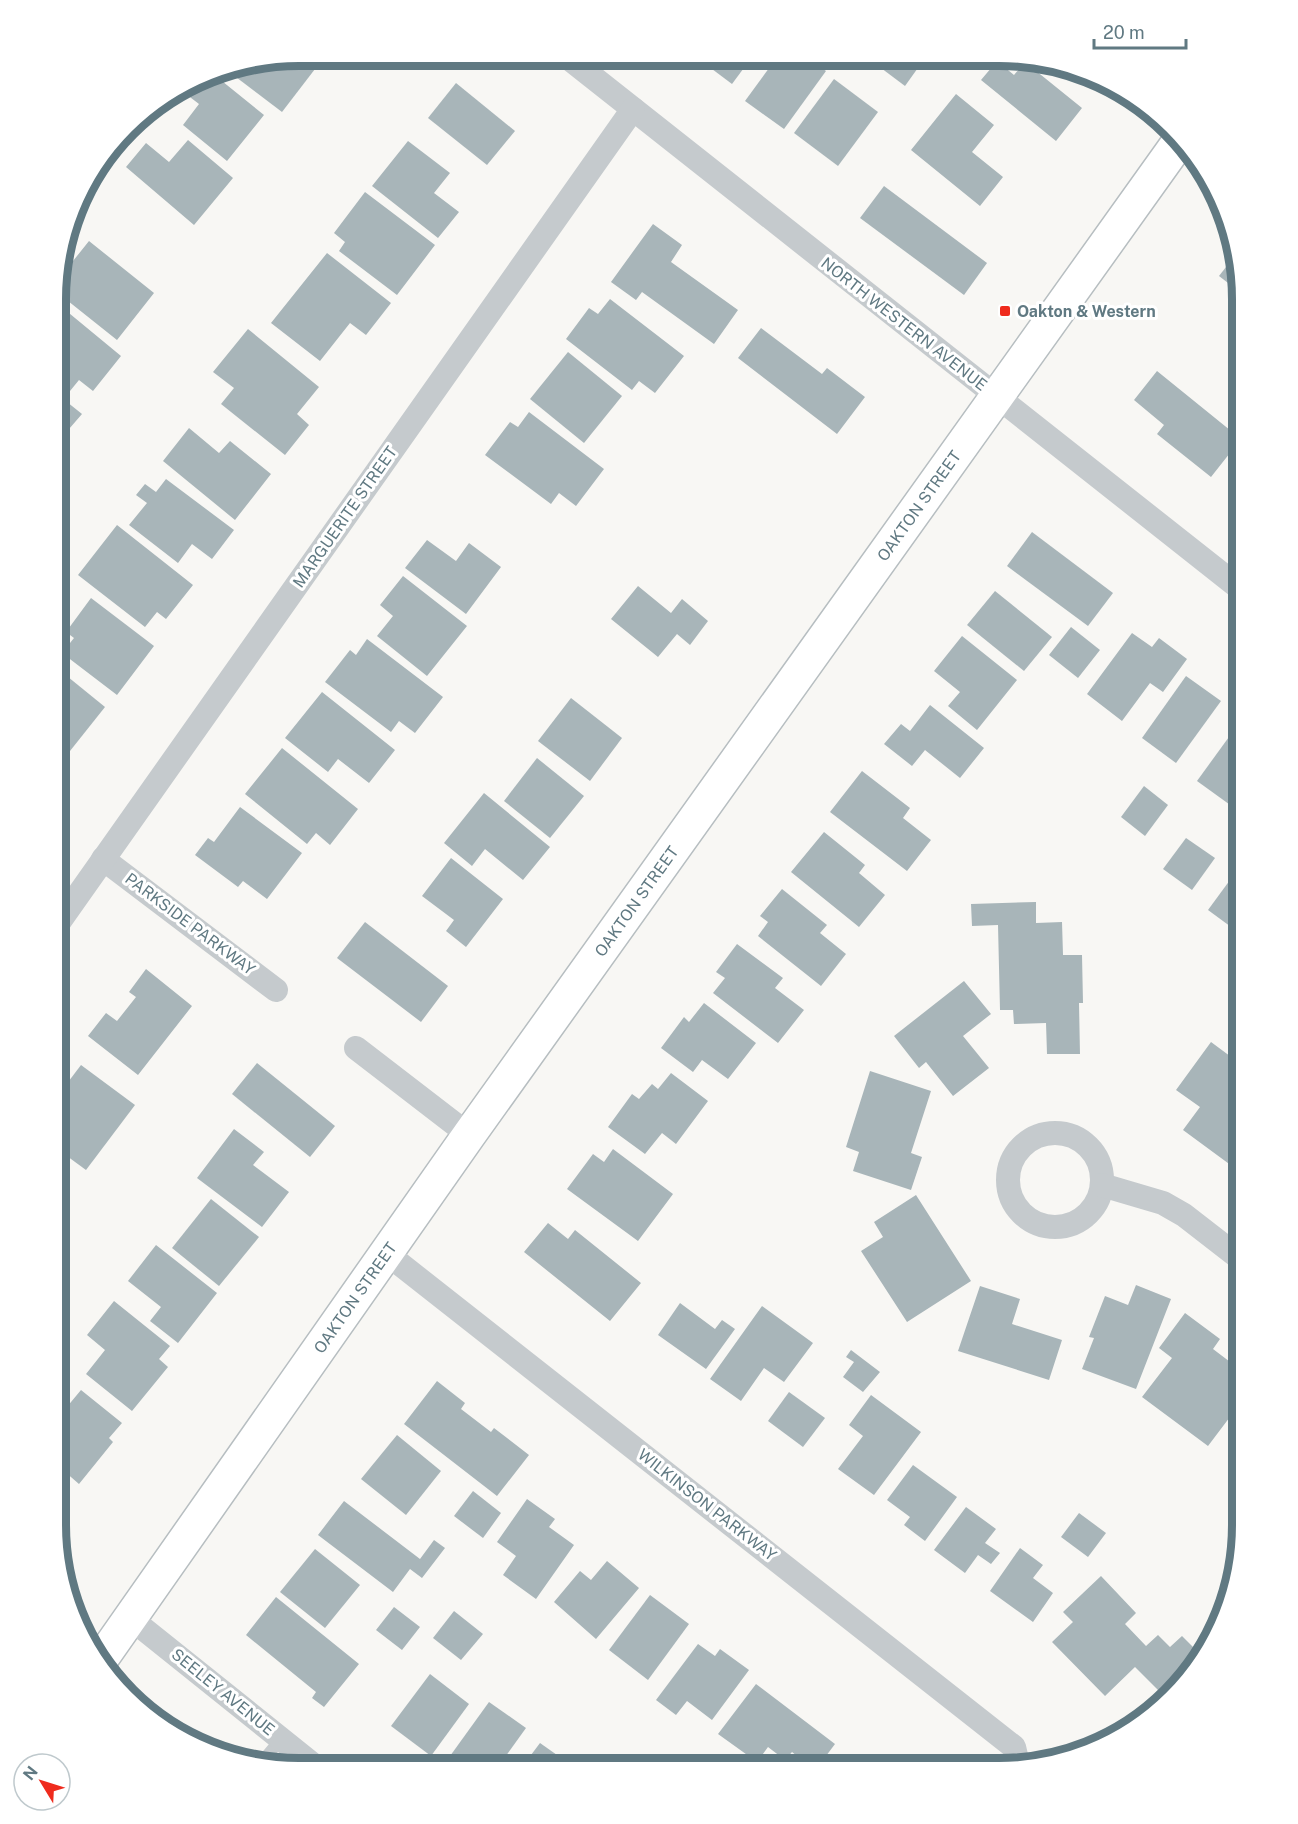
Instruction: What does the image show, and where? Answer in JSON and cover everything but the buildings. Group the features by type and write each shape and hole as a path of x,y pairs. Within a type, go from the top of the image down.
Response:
{"main road":[{"name":"OAKTON STREET","path":"105,1654 469,1135 1175,147"}],"street":[{"name":"NORTH WESTERN AVENUE","path":"579,66 1232,582"},
{"name":"MARGUERITE STREET","path":"66,912 633,109"},
{"name":"PARKSIDE PARKWAY","path":"103,859 276,990"},
{"path":"356,1048 469,1135"},
{"path":"1102,1185 1163,1203 1184,1215 1232,1252"},
{"name":"WILKINSON PARKWAY","path":"386,1253 1014,1747 1017,1758"},
{"name":"SEELEY AVENUE","path":"130,1618 305,1758"}],"lane":[{"path":"266,1756 280,1738"}],"place":[{"name":"Oakton & Western","path":"1005,311"}]}
